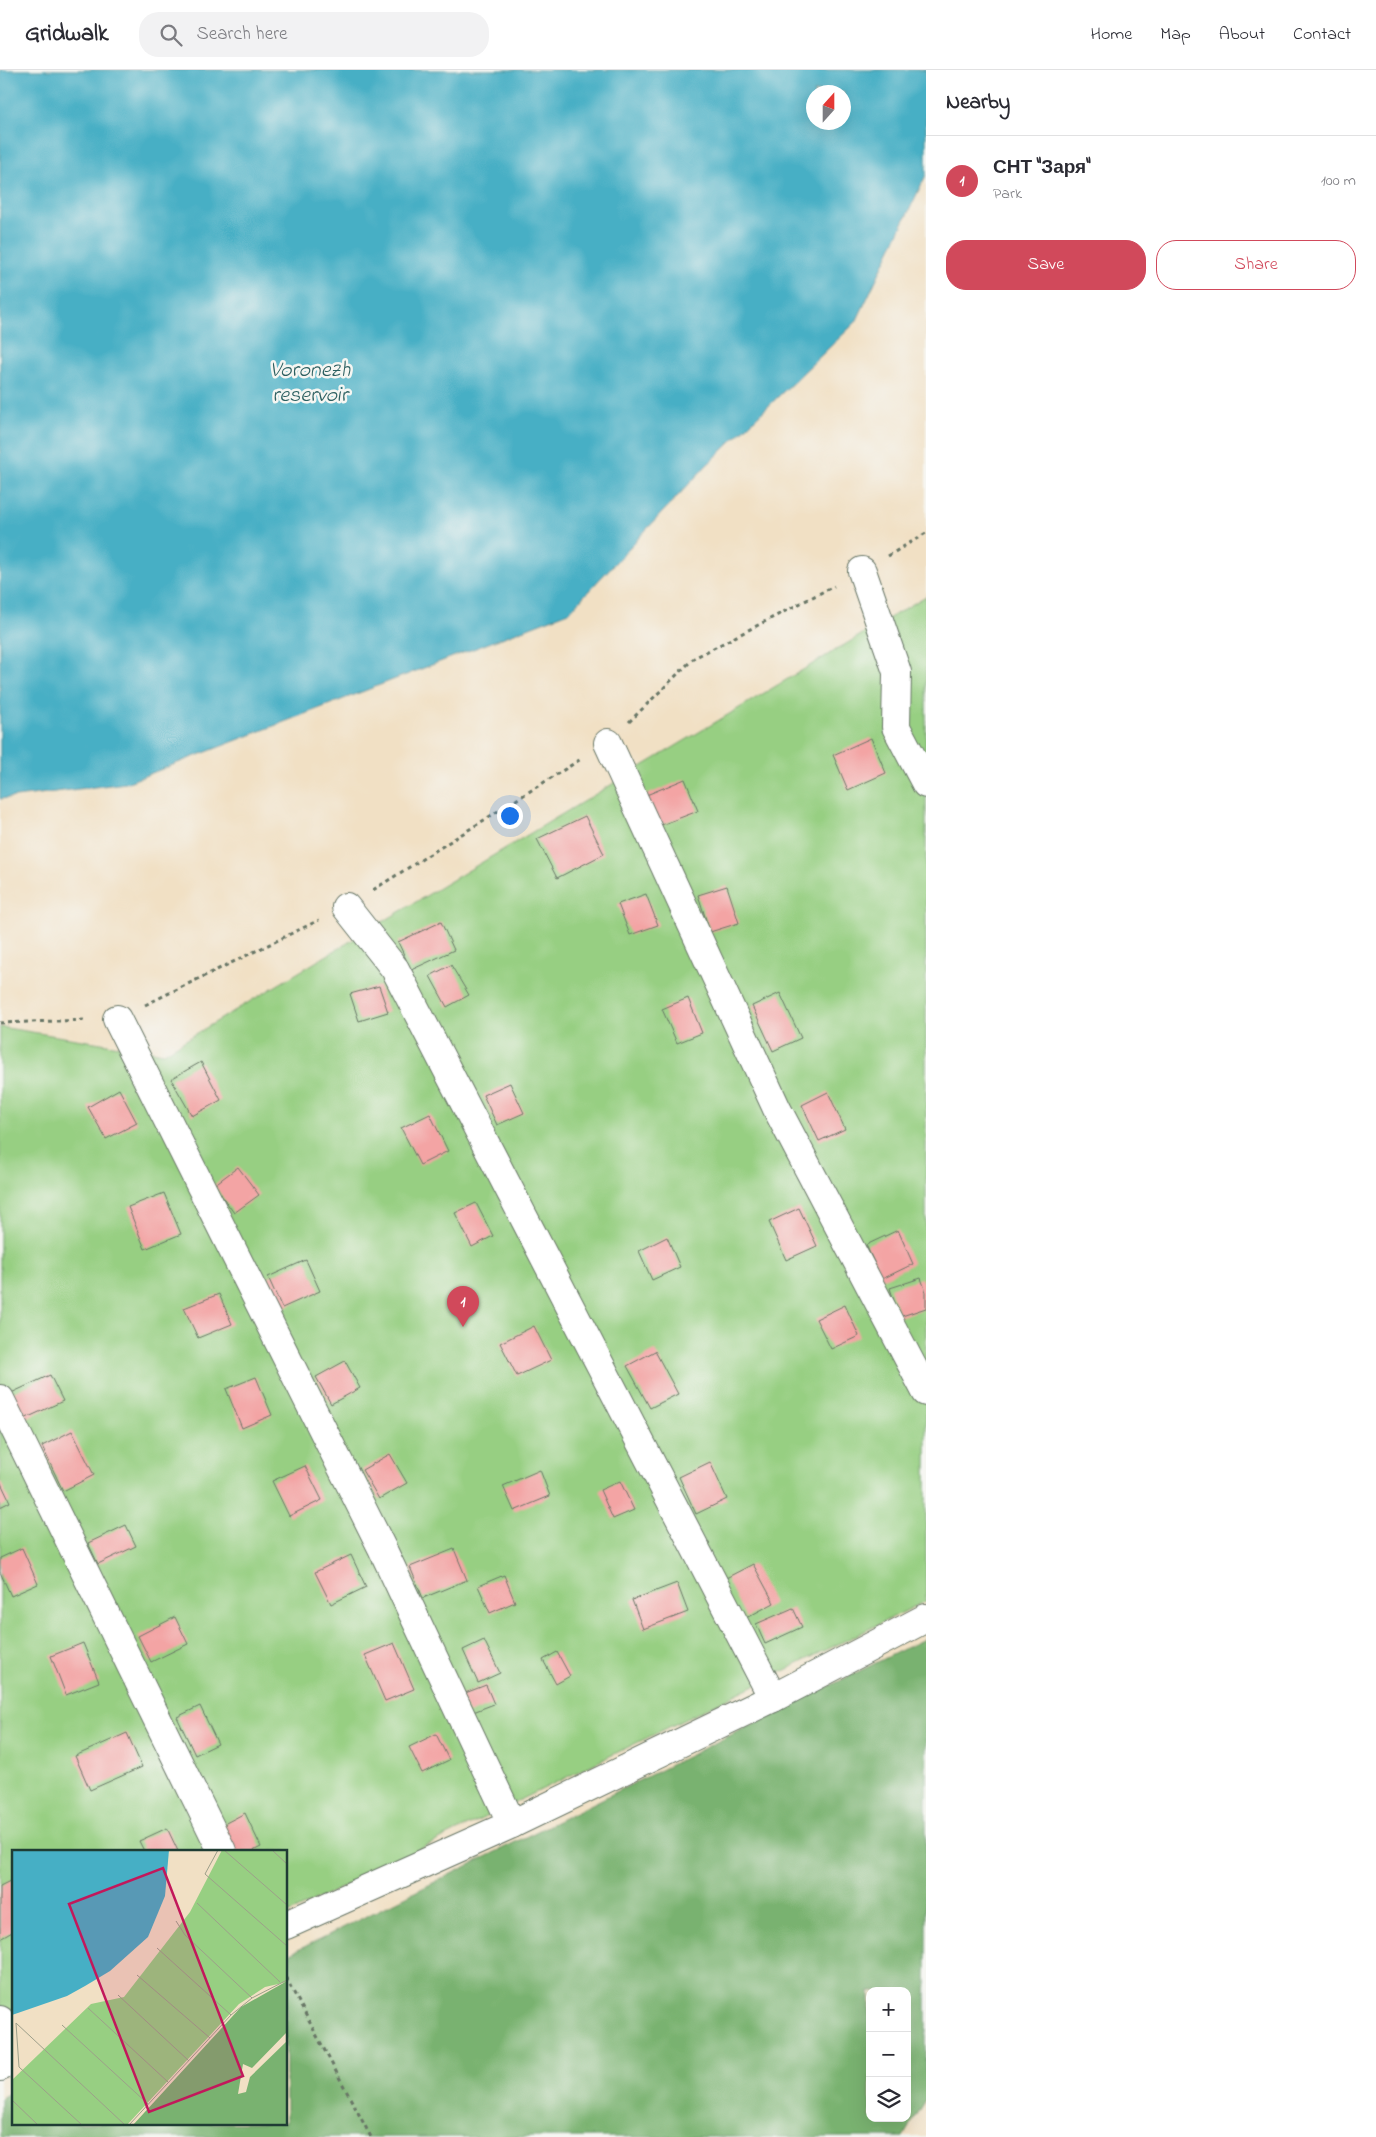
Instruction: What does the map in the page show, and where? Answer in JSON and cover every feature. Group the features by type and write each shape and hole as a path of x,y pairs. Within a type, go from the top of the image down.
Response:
{"street":[{"path":"862,572 897,672 896,727 926,784"},
{"path":"608,743 777,1109 926,1392"},
{"path":"346,906 395,969 773,1698"},
{"path":"116,1019 382,1548 512,1824"},
{"path":"0,1399 222,1850"},
{"path":"288,1924 512,1824 773,1698 926,1618"},
{"path":"0,2020 12,2044"},
{"path":"0,2068 12,2061"}],"path":[{"path":"0,1023 116,1019 346,906 608,743 694,658 862,572 926,533"},
{"path":"288,1982 371,2137"}],"green space":[{"path":"926,596 926,1601 288,1914 288,1850 12,1850 12,2049 0,2055 0,1027 164,1053"},
{"path":"926,1638 926,2098 903,2137 0,2137 0,2098 12,2092 12,2124 288,2124 288,1955"}],"water":[{"name":"Voronezh reservoir","path":"0,70 926,70 926,175 856,322 706,466 569,612 126,783 0,799"}],"building":[{"path":"871,738 886,773 848,790 833,755"},
{"path":"685,779 698,811 656,827 644,796"},
{"path":"585,816 604,854 557,878 537,839"},
{"path":"727,886 739,923 710,932 698,895"},
{"path":"646,894 658,925 630,935 618,904"},
{"path":"441,922 454,950 411,970 398,942"},
{"path":"451,965 469,995 447,1007 430,976"},
{"path":"379,986 388,1012 359,1021 350,994"},
{"path":"780,993 801,1038 773,1051 752,1006"},
{"path":"688,998 702,1033 677,1043 662,1009"},
{"path":"201,1062 221,1100 192,1116 171,1079"},
{"path":"510,1083 524,1113 497,1125 483,1095"},
{"path":"119,1089 137,1123 106,1139 88,1107"},
{"path":"828,1092 845,1129 819,1141 802,1105"},
{"path":"430,1114 448,1151 420,1165 401,1128"},
{"path":"238,1167 259,1195 234,1213 214,1185"},
{"path":"164,1193 181,1234 145,1249 128,1207"},
{"path":"476,1203 493,1236 472,1247 455,1213"},
{"path":"799,1208 817,1246 786,1260 769,1222"},
{"path":"898,1230 913,1264 882,1279 866,1245"},
{"path":"667,1237 680,1267 652,1280 639,1251"},
{"path":"306,1260 320,1291 282,1308 268,1277"},
{"path":"921,1278 926,1292 926,1308 899,1317 890,1288"},
{"path":"219,1294 232,1324 198,1338 184,1308"},
{"path":"845,1305 859,1336 831,1349 816,1319"},
{"path":"534,1326 551,1360 517,1376 500,1343"},
{"path":"655,1351 678,1394 650,1408 627,1366"},
{"path":"345,1361 360,1388 331,1404 316,1377"},
{"path":"50,1375 63,1401 22,1420 9,1394"},
{"path":"256,1377 272,1415 242,1428 226,1389"},
{"path":"72,1431 94,1475 63,1491 42,1446"},
{"path":"390,1454 407,1483 379,1499 362,1470"},
{"path":"710,1462 727,1499 696,1514 679,1477"},
{"path":"305,1466 322,1500 289,1516 272,1481"},
{"path":"540,1470 550,1496 514,1511 503,1486"},
{"path":"0,1481 10,1502 0,1507"},
{"path":"620,1481 634,1510 613,1519 600,1490"},
{"path":"126,1525 136,1546 98,1564 88,1543"},
{"path":"22,1548 38,1584 11,1596 0,1572 0,1558"},
{"path":"454,1549 467,1580 423,1598 410,1567"},
{"path":"351,1555 366,1587 331,1604 315,1572"},
{"path":"753,1564 774,1603 746,1618 726,1578"},
{"path":"504,1575 515,1602 490,1613 478,1586"},
{"path":"677,1583 688,1612 643,1629 632,1600"},
{"path":"793,1608 802,1627 765,1644 756,1624"},
{"path":"175,1617 188,1644 151,1662 138,1636"},
{"path":"484,1640 500,1673 478,1683 463,1650"},
{"path":"83,1643 99,1682 66,1695 51,1656"},
{"path":"394,1643 414,1689 385,1701 365,1655"},
{"path":"557,1652 570,1676 556,1684 543,1660"},
{"path":"486,1685 494,1704 468,1714 460,1695"},
{"path":"200,1706 218,1744 195,1755 177,1717"},
{"path":"127,1733 142,1767 90,1790 75,1756"},
{"path":"436,1734 449,1760 422,1773 409,1747"},
{"path":"245,1813 261,1847 255,1850 234,1850 222,1825"},
{"path":"167,1828 178,1850 144,1850 139,1841"},
{"path":"12,1880 12,1932 0,1939 0,1886"}],"place":[{"name":"СНТ \"Заря\"","path":"463,1327"}]}
